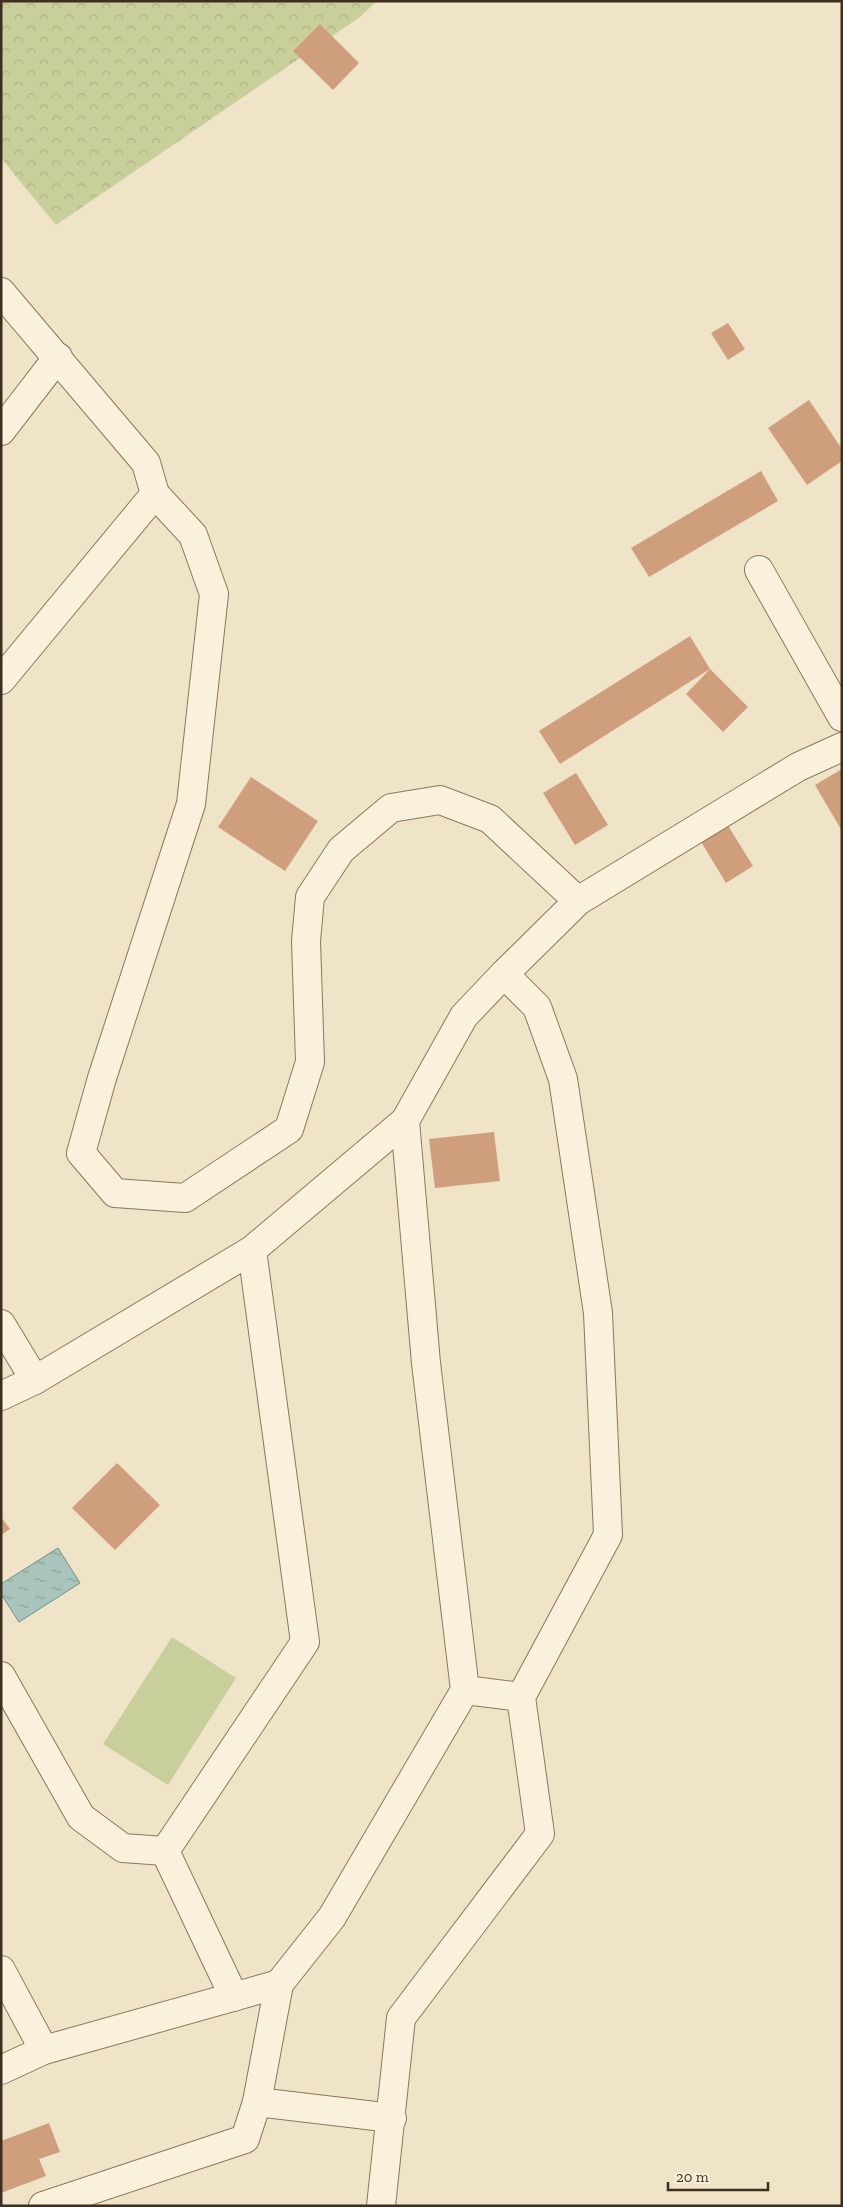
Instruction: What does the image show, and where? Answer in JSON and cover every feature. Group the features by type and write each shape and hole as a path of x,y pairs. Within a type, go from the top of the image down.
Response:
{"street":[{"path":"1,292 58,356 146,463 155,494 193,535 214,594 191,804 102,1078 81,1153 115,1193 185,1198 289,1129 310,1062 306,940 310,897 341,850 391,808 440,800 490,819 578,901"},
{"path":"1,431 58,356"},
{"path":"1,680 155,494"},
{"path":"759,570 842,717"},
{"path":"798,767 842,723"},
{"path":"1,1396 35,1380 252,1250 405,1121 464,1016 578,901 798,767 842,747"},
{"path":"381,2206 392,2118 401,2018 540,1834 521,1697 608,1535 598,1312 563,1079 537,1007 504,974"},
{"path":"43,2206 245,2138 257,2102 279,1984 332,1917 466,1690 426,1363 405,1121"},
{"path":"165,1851 305,1642 252,1250"},
{"path":"1,1324 35,1380"},
{"path":"1,1676 81,1817 123,1848 165,1851"},
{"path":"466,1690 521,1697"},
{"path":"165,1851 234,1997"},
{"path":"1,1970 44,2050"},
{"path":"1,2070 44,2050 279,1984"},
{"path":"257,2102 392,2118"}],"green space":[{"path":"1,1 377,1 360,17 56,225 1,158"},
{"path":"172,1637 236,1678 168,1785 103,1744"}],"water":[{"path":"58,1548 80,1583 19,1622 1,1594 1,1584"}],"building":[{"path":"320,24 359,63 333,90 293,51"},
{"path":"728,323 745,349 728,360 711,333"},
{"path":"809,400 842,449 842,461 807,485 768,428"},
{"path":"761,471 778,501 649,577 631,548"},
{"path":"690,636 710,669 560,764 539,731"},
{"path":"710,669 748,707 723,732 686,694"},
{"path":"842,769 842,831 815,785"},
{"path":"576,773 608,825 575,845 543,793"},
{"path":"251,777 318,821 285,871 218,827"},
{"path":"727,824 753,866 726,883 700,840"},
{"path":"494,1132 500,1181 435,1188 429,1139"},
{"path":"117,1463 160,1505 115,1550 72,1508"},
{"path":"1,1517 10,1529 1,1535"},
{"path":"49,2123 60,2152 39,2159 46,2176 1,2193 1,2141"}]}
